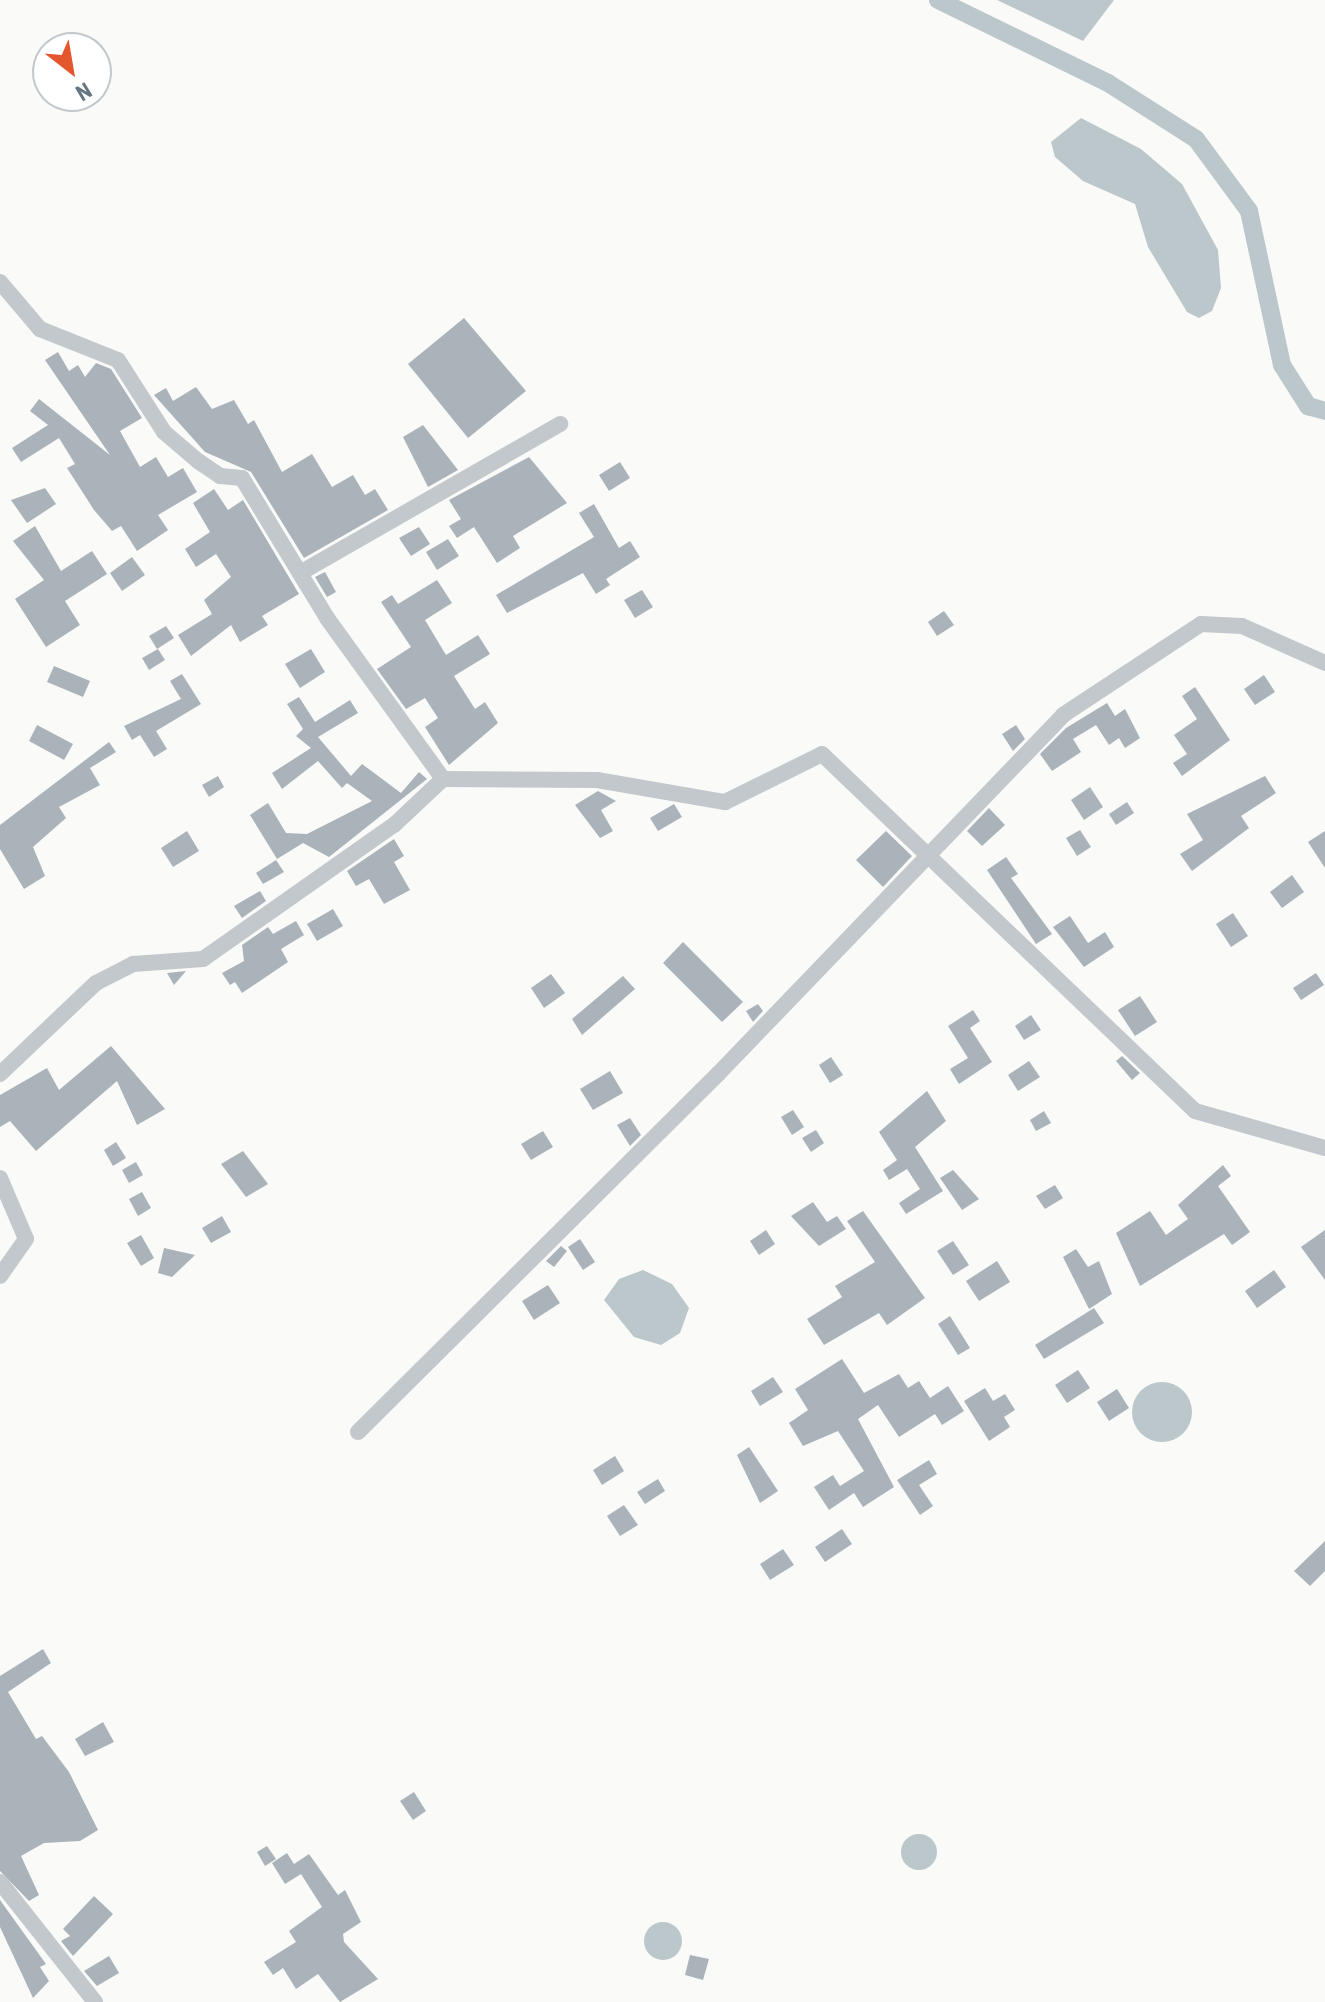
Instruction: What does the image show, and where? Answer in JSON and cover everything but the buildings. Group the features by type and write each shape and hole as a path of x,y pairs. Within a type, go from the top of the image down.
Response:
{"street":[{"path":"0,282 40,329 118,360 164,432 198,461 220,476 242,478 300,573 443,779"},
{"path":"300,573 560,424"},
{"path":"358,1432 933,853 1030,751 1030,743 1179,634 1201,624 1242,626 1325,663"},
{"path":"0,1074 96,983 133,964 203,959 394,825 443,779 597,780 725,802 822,754 933,853 1195,1111 1325,1148"},
{"path":"0,1178 26,1239 0,1276"},
{"path":"0,1882 95,2002"}],"shaded area":[{"path":"997,0 1114,0 1083,41"},
{"path":"1081,118 1141,149 1182,184 1218,250 1221,288 1212,311 1199,318 1187,312 1148,247 1135,204 1083,181 1055,157 1051,142"},
{"path":"643,1270 672,1284 689,1308 680,1333 661,1345 634,1337 604,1300 619,1279"},
{"path":"1162,1382 1173,1384 1183,1391 1190,1401 1190,1423 1183,1433 1173,1440 1162,1442 1151,1440 1141,1433 1134,1423 1132,1412 1134,1401 1141,1391 1151,1384"},
{"path":"919,1834 931,1840 937,1852 931,1864 919,1870 907,1864 901,1852 907,1840"},
{"path":"663,1922 676,1928 682,1941 676,1954 663,1960 650,1954 644,1941 650,1928"}],"waterway":[{"path":"938,0 1108,83 1196,139 1249,211 1282,365 1308,406 1325,411"}]}
